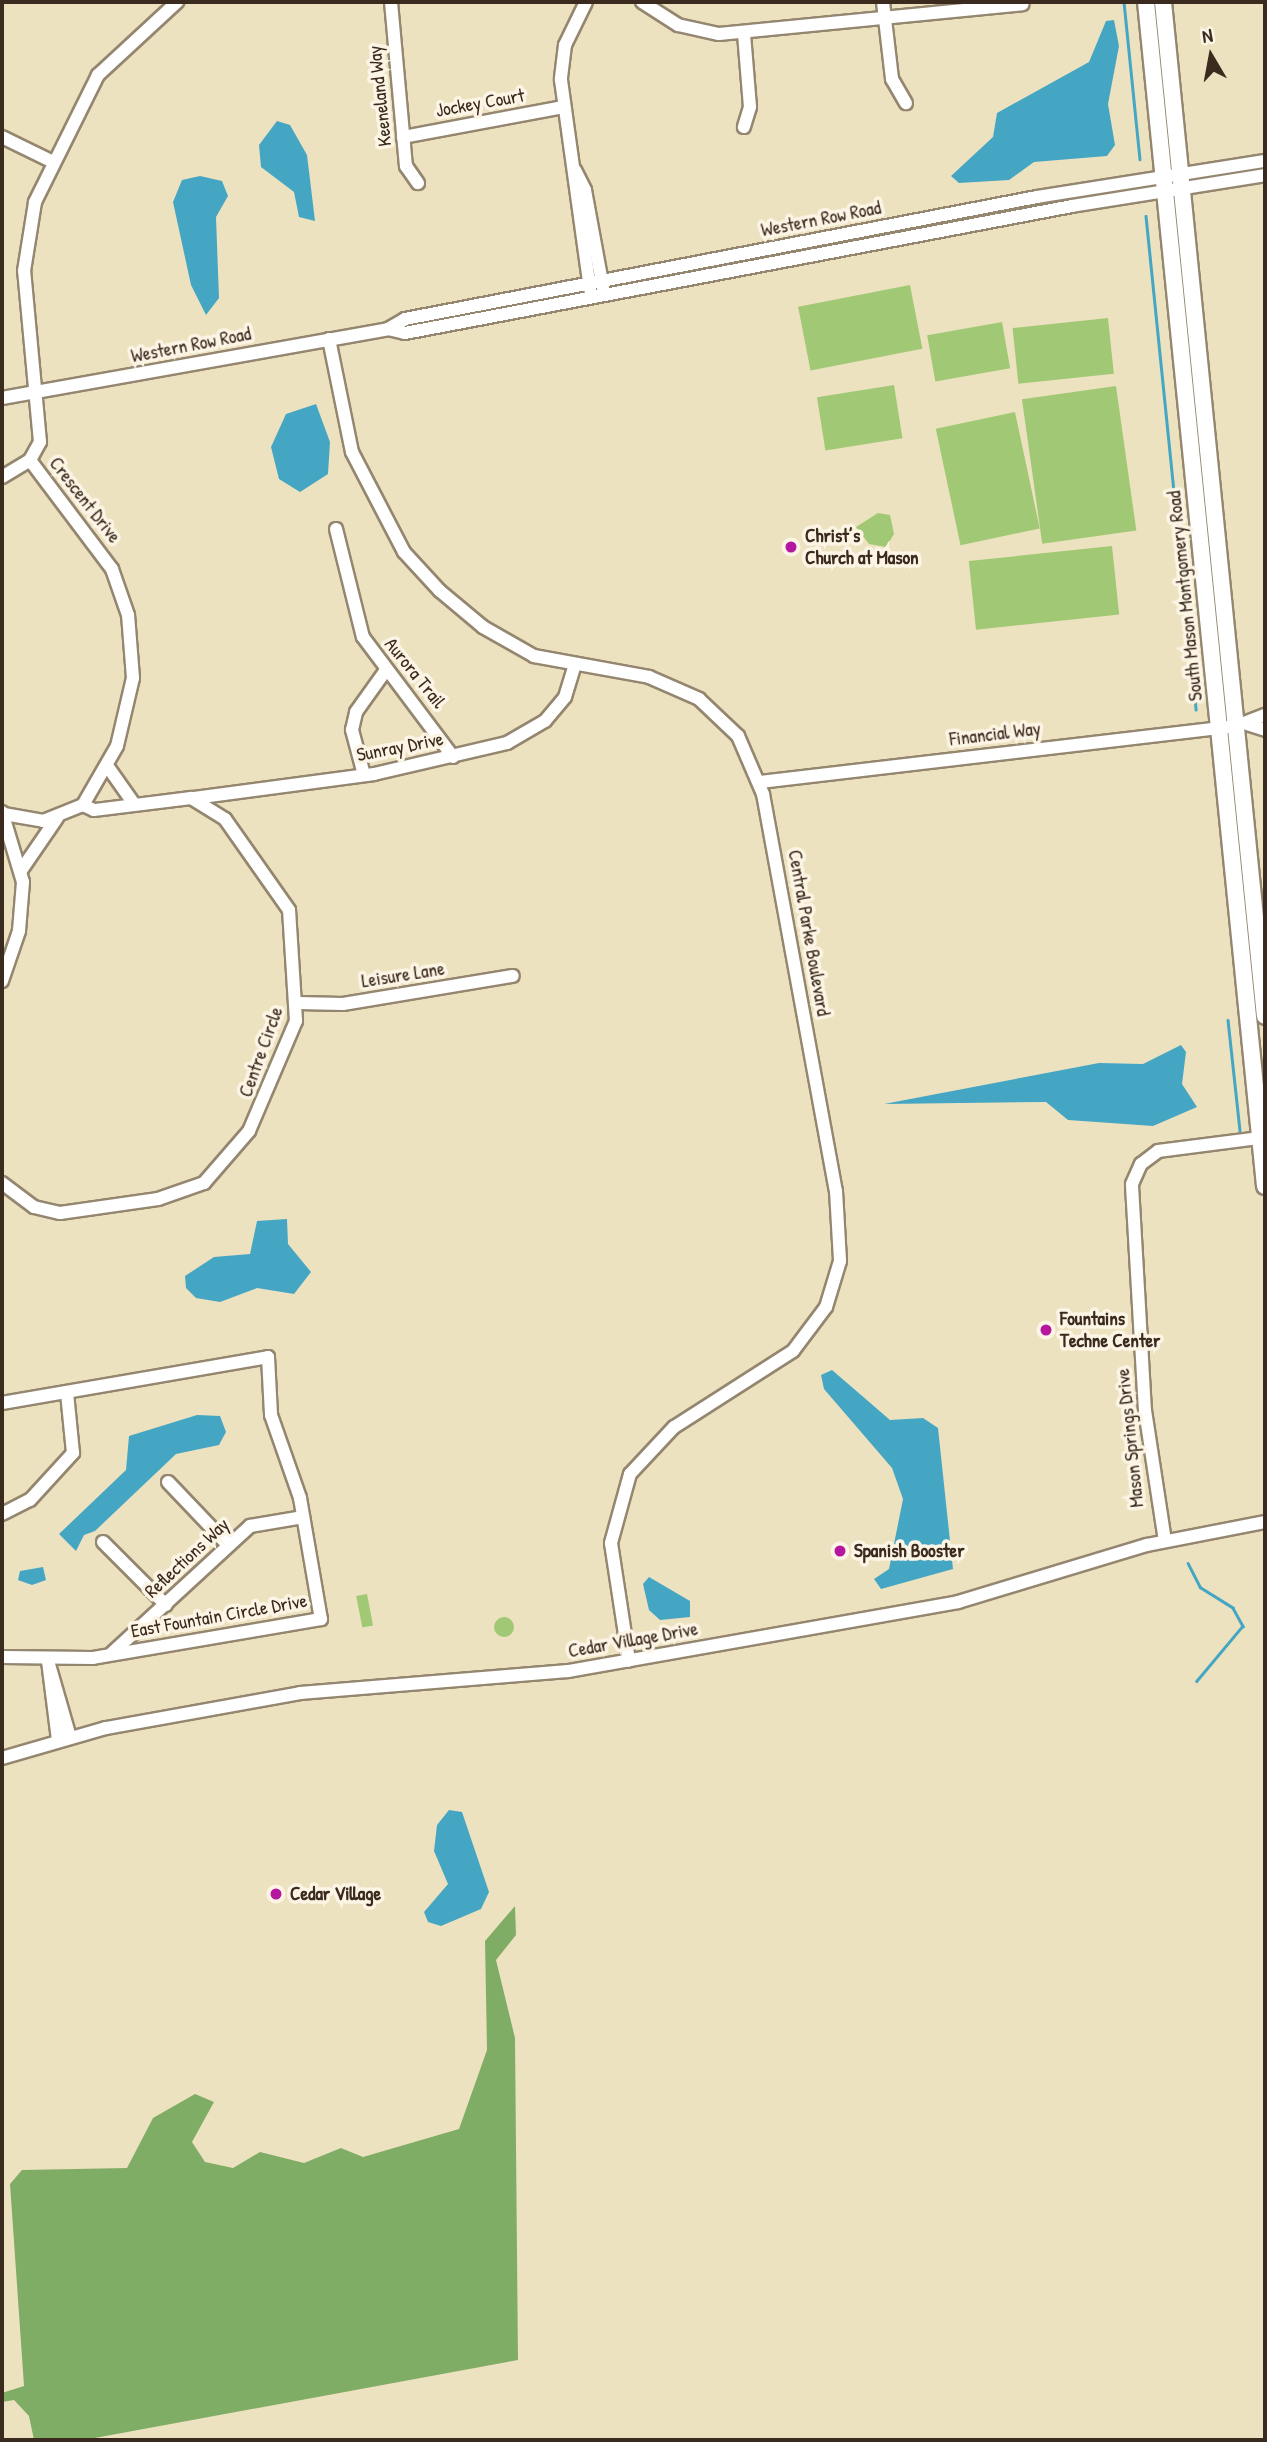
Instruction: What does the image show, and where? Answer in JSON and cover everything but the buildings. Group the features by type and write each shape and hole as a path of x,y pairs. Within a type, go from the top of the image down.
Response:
{"main road":[{"name":"South Mason Montgomery Road","path":"1146,2 1173,182 1265,1016"},
{"name":"South Mason Montgomery Road","path":"1163,2 1173,182"},
{"name":"South Mason Montgomery Road","path":"1234,726 1265,1186"}],"street":[{"path":"2,477 30,460 40,442 25,243 53,162 110,59 177,2"},
{"name":"Keeneland Way","path":"391,2 406,166 418,183"},
{"path":"586,2 565,45 564,107 598,297"},
{"path":"642,2 691,30 744,34 1023,4"},
{"path":"883,2 892,79 906,103"},
{"path":"744,34 750,107 744,127"},
{"name":"Jockey Court","path":"403,137 564,107"},
{"path":"2,137 53,162"},
{"name":"Western Row Road","path":"2,398 388,329 405,333 598,297 1173,182 1265,161"},
{"name":"Western Row Road","path":"388,329 405,318 595,281 1173,182 1265,175"},
{"name":"Central Parke Boulevard","path":"329,339 352,452 404,552 484,628 534,656 649,677 699,699 738,736 760,782 836,1191 840,1261 826,1307 793,1351 674,1427 630,1474 611,1543 629,1661"},
{"name":"Crescent Drive","path":"30,460 102,551 128,615 133,678 108,767 83,805"},
{"name":"Aurora Trail","path":"336,529 355,618 386,670 453,757"},
{"name":"Sunray Drive","path":"191,798 364,775 507,743 545,721 565,697 575,664"},
{"path":"364,775 352,730 356,712 386,670"},
{"path":"1234,726 1265,715"},
{"path":"1234,726 1265,730"},
{"name":"Financial Way","path":"760,782 1234,726"},
{"path":"108,767 134,804"},
{"path":"3,813 36,821 57,818 83,805 94,810 191,798"},
{"name":"Centre Circle","path":"2,1183 34,1207 60,1213 158,1199 204,1183 249,1131 298,1003 292,923 281,891 225,818 191,798"},
{"path":"2,981 19,931 22,870 3,813"},
{"path":"22,870 57,818"},
{"name":"Leisure Lane","path":"298,1003 343,1004 513,976"},
{"name":"Mason Springs Drive","path":"1165,1541 1144,1411 1132,1184 1141,1164 1158,1151 1261,1138"},
{"name":"East Fountain Circle Drive","path":"2,1403 268,1357 271,1415 303,1517 321,1619 111,1655 48,1661 2,1657"},
{"path":"2,1514 30,1500 73,1453 67,1393"},
{"path":"169,1482 228,1545"},
{"name":"Reflections Way","path":"111,1655 250,1526 303,1517"},
{"name":"Cedar Village Drive","path":"2,1758 64,1739 342,1687 629,1661 958,1602 1165,1541 1265,1522"},
{"path":"103,1542 166,1605"},
{"path":"48,1661 64,1739"}],"green space":[{"path":"910,285 922,349 810,371 798,307"},
{"path":"1108,318 1114,374 1018,384 1013,328"},
{"path":"1002,322 1010,368 935,381 927,335"},
{"path":"894,385 902,438 825,451 817,397"},
{"path":"1116,386 1136,531 1042,544 1022,399"},
{"path":"1015,412 1040,528 961,545 936,429"},
{"path":"878,513 890,515 894,534 886,547 869,544 856,527"},
{"path":"1112,546 1119,615 976,630 969,561"},
{"path":"367,1594 373,1625 362,1628 356,1596"},
{"path":"504,1617 511,1620 514,1627 511,1634 504,1637 497,1634 494,1627 497,1620"},
{"path":"515,1906 516,1935 496,1960 515,2038 518,2360 84,2440 34,2440 29,2416 14,2400 2,2402 2,2393 24,2386 10,2184 22,2170 127,2168 153,2118 195,2094 214,2102 192,2142 205,2162 233,2168 260,2152 304,2163 341,2148 363,2157 459,2129 487,2050 485,1941"}],"water":[{"path":"1114,20 1119,46 1108,104 1115,145 1107,156 1034,162 1009,180 959,183 951,176 993,137 997,113 1089,62 1106,21"},
{"path":"277,121 290,125 307,155 315,221 299,217 294,192 261,167 259,145"},
{"path":"200,176 222,181 228,196 216,217 219,298 206,315 191,285 173,202 182,180"},
{"path":"316,404 330,442 328,474 300,492 279,479 271,447 286,414"},
{"path":"1181,1045 1186,1052 1182,1084 1197,1107 1153,1126 1068,1120 1046,1102 884,1104 1099,1063 1143,1064"},
{"path":"287,1219 288,1244 311,1272 294,1294 257,1288 220,1302 196,1298 186,1288 185,1276 214,1257 250,1254 257,1221"},
{"path":"832,1370 890,1420 923,1418 938,1428 953,1569 881,1589 874,1579 889,1569 903,1499 892,1468 824,1389 821,1375"},
{"path":"197,1415 220,1416 226,1432 219,1445 176,1454 95,1531 84,1535 76,1551 59,1534 126,1470 129,1436"},
{"path":"43,1567 46,1580 32,1585 18,1580 20,1571"},
{"path":"649,1577 690,1601 690,1617 660,1620 649,1610 643,1584"},
{"path":"449,1810 462,1812 489,1892 481,1909 441,1926 428,1922 424,1912 448,1884 434,1851 437,1825"}],"waterway":[{"path":"1124,2 1140,159"},
{"path":"1146,216 1196,709"},
{"path":"1228,1020 1240,1130"},
{"path":"1188,1563 1200,1587 1233,1608 1243,1626 1197,1681"}],"place":[{"name":"Christ’s Church at Mason","path":"791,547"},
{"name":"Fountains Techne Center","path":"1046,1330"},
{"name":"Spanish Booster","path":"840,1551"},
{"name":"Cedar Village","path":"276,1894"}]}
